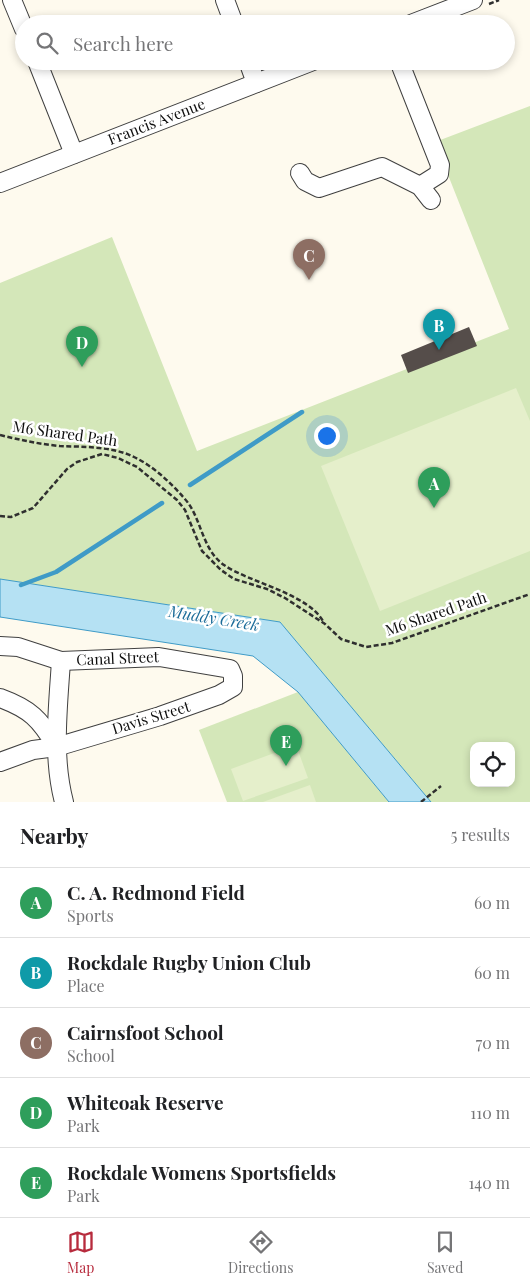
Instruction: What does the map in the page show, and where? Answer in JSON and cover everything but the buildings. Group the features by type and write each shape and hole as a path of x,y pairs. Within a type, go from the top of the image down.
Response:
{"street":[{"path":"12,0 18,15"},
{"path":"225,0 231,15"},
{"path":"430,15 453,4 473,0"},
{"path":"41,70 74,154"},
{"path":"251,70 256,83"},
{"name":"Francis Avenue","path":"0,183 290,70"},
{"path":"403,70 440,165 439,174 420,186"},
{"path":"300,173 305,181 319,188 382,168 420,186 431,200"},
{"name":"Canal Street","path":"0,646 18,647 61,661 159,657 230,669 233,676"},
{"path":"61,661 56,746 59,781 64,802"},
{"name":"Davis Street","path":"56,746 220,695 233,687 233,676"},
{"path":"0,698 22,706 42,723 56,746"},
{"path":"0,762 33,750 56,746"}],"path":[{"name":"M6 Shared Path","path":"0,435 26,442 103,449 133,456 156,471 186,500 208,547 222,564 306,605 321,617 325,624"},
{"name":"M6 Shared Path","path":"0,516 11,517 36,504 67,469 77,462 102,454 118,458 137,467 177,500 185,510 202,551 220,570 234,580 267,589 285,598 325,624 342,639 366,646 392,643 530,594"},
{"path":"421,802 441,786"}],"green space":[{"path":"530,106 530,802 431,802 280,622 0,579 0,283 112,237 197,451 509,329 435,142"},
{"path":"516,388 530,421 530,551 380,611 321,466"},
{"path":"298,692 389,802 227,802 199,730"},
{"path":"296,745 308,778 243,801 231,769"},
{"path":"310,785 316,802 263,802"}],"water":[{"name":"Muddy Creek","path":"0,579 280,622 431,802 389,802 298,692 253,656 0,617"}],"waterway":[{"path":"190,485 302,412"},
{"path":"21,585 56,572 162,503"}],"place":[{"name":"Cairnsfoot School","path":"309,280"},
{"name":"Rockdale Rugby Union Club","path":"439,350"},
{"name":"Whiteoak Reserve","path":"82,367"},
{"name":"C. A. Redmond Field","path":"434,508"},
{"name":"Rockdale Womens Sportsfields","path":"286,766"}]}
